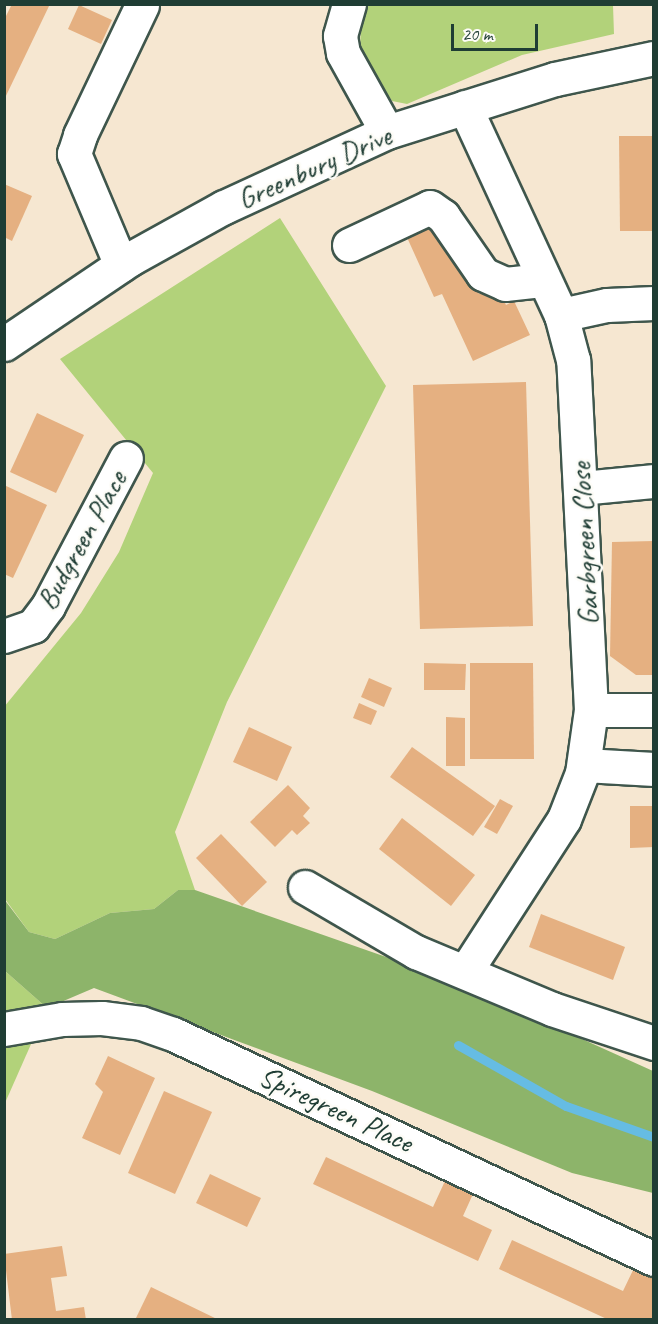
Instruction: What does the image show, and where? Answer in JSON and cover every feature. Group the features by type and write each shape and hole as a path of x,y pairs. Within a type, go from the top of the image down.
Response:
{"street":[{"path":"349,4 340,36 343,53 387,132"},
{"path":"121,265 74,154 80,135 142,5"},
{"name":"Greenbury Drive","path":"13,328 224,207 387,132 555,79 654,58"},
{"name":"Garbgreen Close","path":"465,106 561,315 573,360 591,710 584,765 564,819 465,972"},
{"path":"349,245 430,207 443,216 489,278 505,284 544,280"},
{"path":"561,315 607,305 654,303"},
{"name":"Budgreen Place","path":"4,636 33,626 48,606 126,458"},
{"path":"581,488 654,481"},
{"path":"591,710 654,710"},
{"path":"584,765 654,768"},
{"path":"305,887 384,936 552,1009 654,1043"},
{"name":"Spiregreen Place","path":"4,1029 62,1019 102,1018 141,1023 173,1034 654,1259"}],"green space":[{"path":"368,5 613,5 614,34 522,55 407,104 392,101 360,50 361,21"},
{"path":"280,218 386,386 227,702 175,832 195,890 178,890 154,909 110,913 55,939 29,932 5,899 4,707 81,613 119,552 153,473 60,359"},
{"path":"178,890 195,890 449,979 653,1071 653,1193 572,1173 372,1091 94,988 47,1008 5,971 4,899 29,932 55,939 110,913 154,909"},
{"path":"5,971 47,1008 5,1103"}],"building":[{"path":"12,4 50,4 4,100 4,20"},
{"path":"79,5 112,20 101,44 68,29"},
{"path":"619,136 654,136 654,231 620,231"},
{"path":"4,184 32,196 12,241 4,237"},
{"path":"433,220 461,254 479,294 497,286 506,305 514,301 530,335 473,361 442,294 434,297 405,233"},
{"path":"526,382 533,626 420,629 413,385"},
{"path":"37,413 84,435 56,493 10,472"},
{"path":"4,485 47,505 13,578 4,574"},
{"path":"654,541 654,675 636,675 610,656 612,542"},
{"path":"424,663 466,664 465,690 424,690"},
{"path":"470,663 533,663 534,759 470,759"},
{"path":"369,678 392,688 384,707 361,697"},
{"path":"359,703 377,711 371,725 353,718"},
{"path":"446,717 465,718 465,766 446,766"},
{"path":"249,727 292,747 277,781 233,762"},
{"path":"412,747 495,806 473,836 390,777"},
{"path":"288,785 310,808 303,816 310,823 297,835 292,830 275,847 250,822"},
{"path":"500,799 513,806 497,834 484,827"},
{"path":"630,806 654,806 654,847 630,848"},
{"path":"402,818 475,875 451,906 379,849"},
{"path":"221,834 267,882 242,906 196,858"},
{"path":"541,914 625,947 613,980 529,947"},
{"path":"108,1056 155,1078 120,1155 82,1138 103,1092 95,1084"},
{"path":"164,1091 212,1112 175,1194 128,1173"},
{"path":"326,1157 433,1207 445,1181 473,1194 463,1216 492,1230 478,1261 313,1184"},
{"path":"210,1174 261,1198 247,1227 196,1203"},
{"path":"512,1240 623,1291 635,1266 654,1275 654,1320 609,1320 499,1269"},
{"path":"62,1246 67,1276 51,1278 56,1311 84,1307 86,1320 12,1320 4,1254"},
{"path":"151,1287 219,1320 136,1318"}],"waterway":[{"path":"458,1045 566,1106 654,1137"}]}
